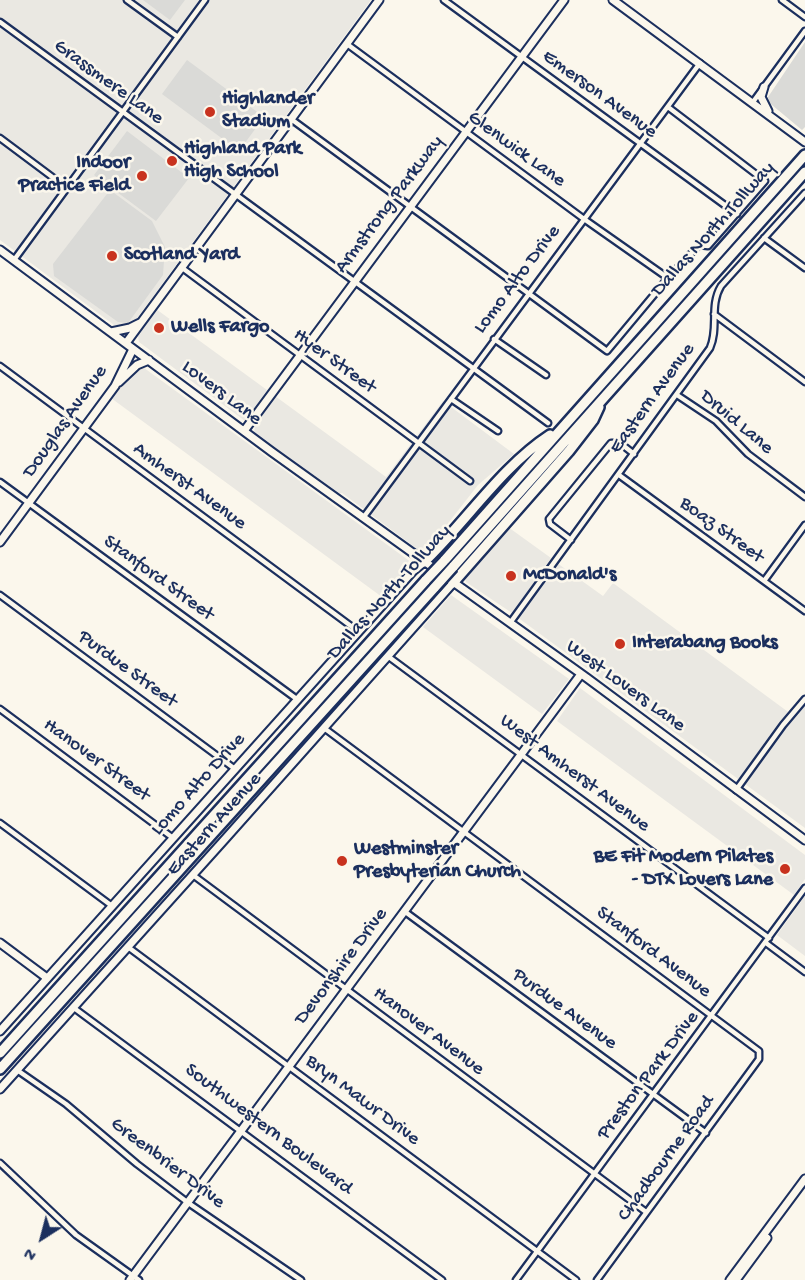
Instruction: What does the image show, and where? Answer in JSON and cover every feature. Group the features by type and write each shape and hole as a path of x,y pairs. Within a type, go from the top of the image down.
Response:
{"highway":[{"name":"Dallas North Tollway","path":"0,1053 444,561 805,155"},
{"name":"Dallas North Tollway","path":"0,1069 453,567 805,172"},
{"path":"453,583 569,451 593,420 605,396"},
{"path":"424,562 500,479 540,442 562,427"}],"street":[{"path":"127,0 178,37"},
{"path":"14,260 205,0"},
{"path":"126,343 379,0"},
{"name":"Emerson Avenue","path":"444,0 736,214"},
{"name":"Armstrong Parkway","path":"244,431 564,0"},
{"path":"612,0 805,142"},
{"path":"782,0 805,17"},
{"name":"Grassmere Lane","path":"0,22 548,423"},
{"path":"753,102 805,31"},
{"name":"Glenwick Lane","path":"347,44 584,219 668,278"},
{"name":"Lomo Alto Drive","path":"363,518 700,63"},
{"path":"764,87 761,97 773,118"},
{"path":"291,119 607,351 699,245 708,246 764,184 764,178 668,107"},
{"path":"0,138 67,188"},
{"name":"Eastern Avenue","path":"510,623 713,343 714,301 721,286 805,193"},
{"path":"764,238 805,268"},
{"name":"Lovers Lane","path":"0,250 424,562"},
{"name":"Hyer Street","path":"181,267 470,481"},
{"path":"714,314 805,382"},
{"path":"111,332 130,328 142,321"},
{"path":"494,339 546,375"},
{"name":"Douglas Avenue","path":"0,542 115,386 134,349"},
{"path":"115,386 137,364 149,360"},
{"name":"Amherst Avenue","path":"0,366 359,632"},
{"name":"Druid Lane","path":"677,395 716,421 748,454 805,497"},
{"path":"451,399 498,431"},
{"path":"571,540 550,524 549,519 611,443 620,443 634,454"},
{"name":"Boaz Street","path":"619,475 805,611"},
{"name":"Stanford Street","path":"0,482 298,700"},
{"path":"764,581 805,525"},
{"name":"Lomo Alto Drive","path":"0,1031 424,562"},
{"name":"West Lovers Lane","path":"424,562 581,674 805,840"},
{"name":"Eastern Avenue","path":"0,1089 453,583"},
{"name":"Purdue Street","path":"0,595 235,769"},
{"name":"West Amherst Avenue","path":"389,657 522,754 768,941 805,972"},
{"name":"Devonshire Drive","path":"134,1279 187,1202 581,674"},
{"path":"736,789 805,699"},
{"name":"Hanover Street","path":"0,709 173,837"},
{"name":"Stanford Avenue","path":"324,728 759,1051 760,1055"},
{"path":"0,823 112,906"},
{"name":"Hanover Avenue","path":"193,875 646,1212"},
{"name":"Preston Park Drive","path":"516,1280 805,888"},
{"name":"Purdue Avenue","path":"404,911 706,1133"},
{"path":"0,943 47,978"},
{"name":"Bryn Mawr Drive","path":"128,947 576,1280"},
{"name":"Southwestern Boulevard","path":"74,1008 442,1280"},
{"name":"Chadbourne Road","path":"597,1280 706,1133 760,1055"},
{"name":"Greenbrier Drive","path":"16,1070 66,1104 137,1164 187,1202 301,1280"},
{"path":"0,1163 76,1235 134,1279"},
{"path":"730,1280 805,1179"},
{"path":"736,1280 805,1187"}],"shaded area":[{"name":"Highland Park High School","path":"0,0 371,0 132,325 114,325 0,240"},
{"path":"143,0 185,0 170,20"},
{"path":"805,42 805,127 802,130 766,100"},
{"path":"187,60 264,117 239,151 162,94"},
{"name":"Indoor Practice Field","path":"127,131 189,178 156,221 94,175"},
{"name":"Scotland Yard","path":"110,190 152,221 165,247 163,275 128,323 118,322 54,276 53,264"},
{"path":"156,309 267,390 245,421 139,342 138,336"},
{"path":"140,365 415,565 382,597 111,398"},
{"path":"275,396 386,477 443,401 514,454 478,485 424,554 342,493 335,494 254,435 255,422"},
{"path":"508,527 551,558 512,613 466,582 465,578"},
{"path":"557,563 603,596 613,583 795,717 805,705 805,828 517,617"},
{"path":"451,595 569,679 542,714 423,627"},
{"path":"580,688 805,855 805,879 794,895 557,721"},
{"path":"805,896 805,956 777,935"}],"place":[{"name":"Highlander Stadium","path":"210,112"},
{"name":"Highland Park High School","path":"172,161"},
{"name":"Indoor Practice Field","path":"142,176"},
{"name":"Scotland Yard","path":"112,256"},
{"name":"Wells Fargo","path":"159,328"},
{"name":"McDonald's","path":"511,576"},
{"name":"Interabang Books","path":"620,644"},
{"name":"Westminster Presbyterian Church","path":"342,861"},
{"name":"BE Fit Modern Pilates - DTX Lovers Lane","path":"785,869"}]}
